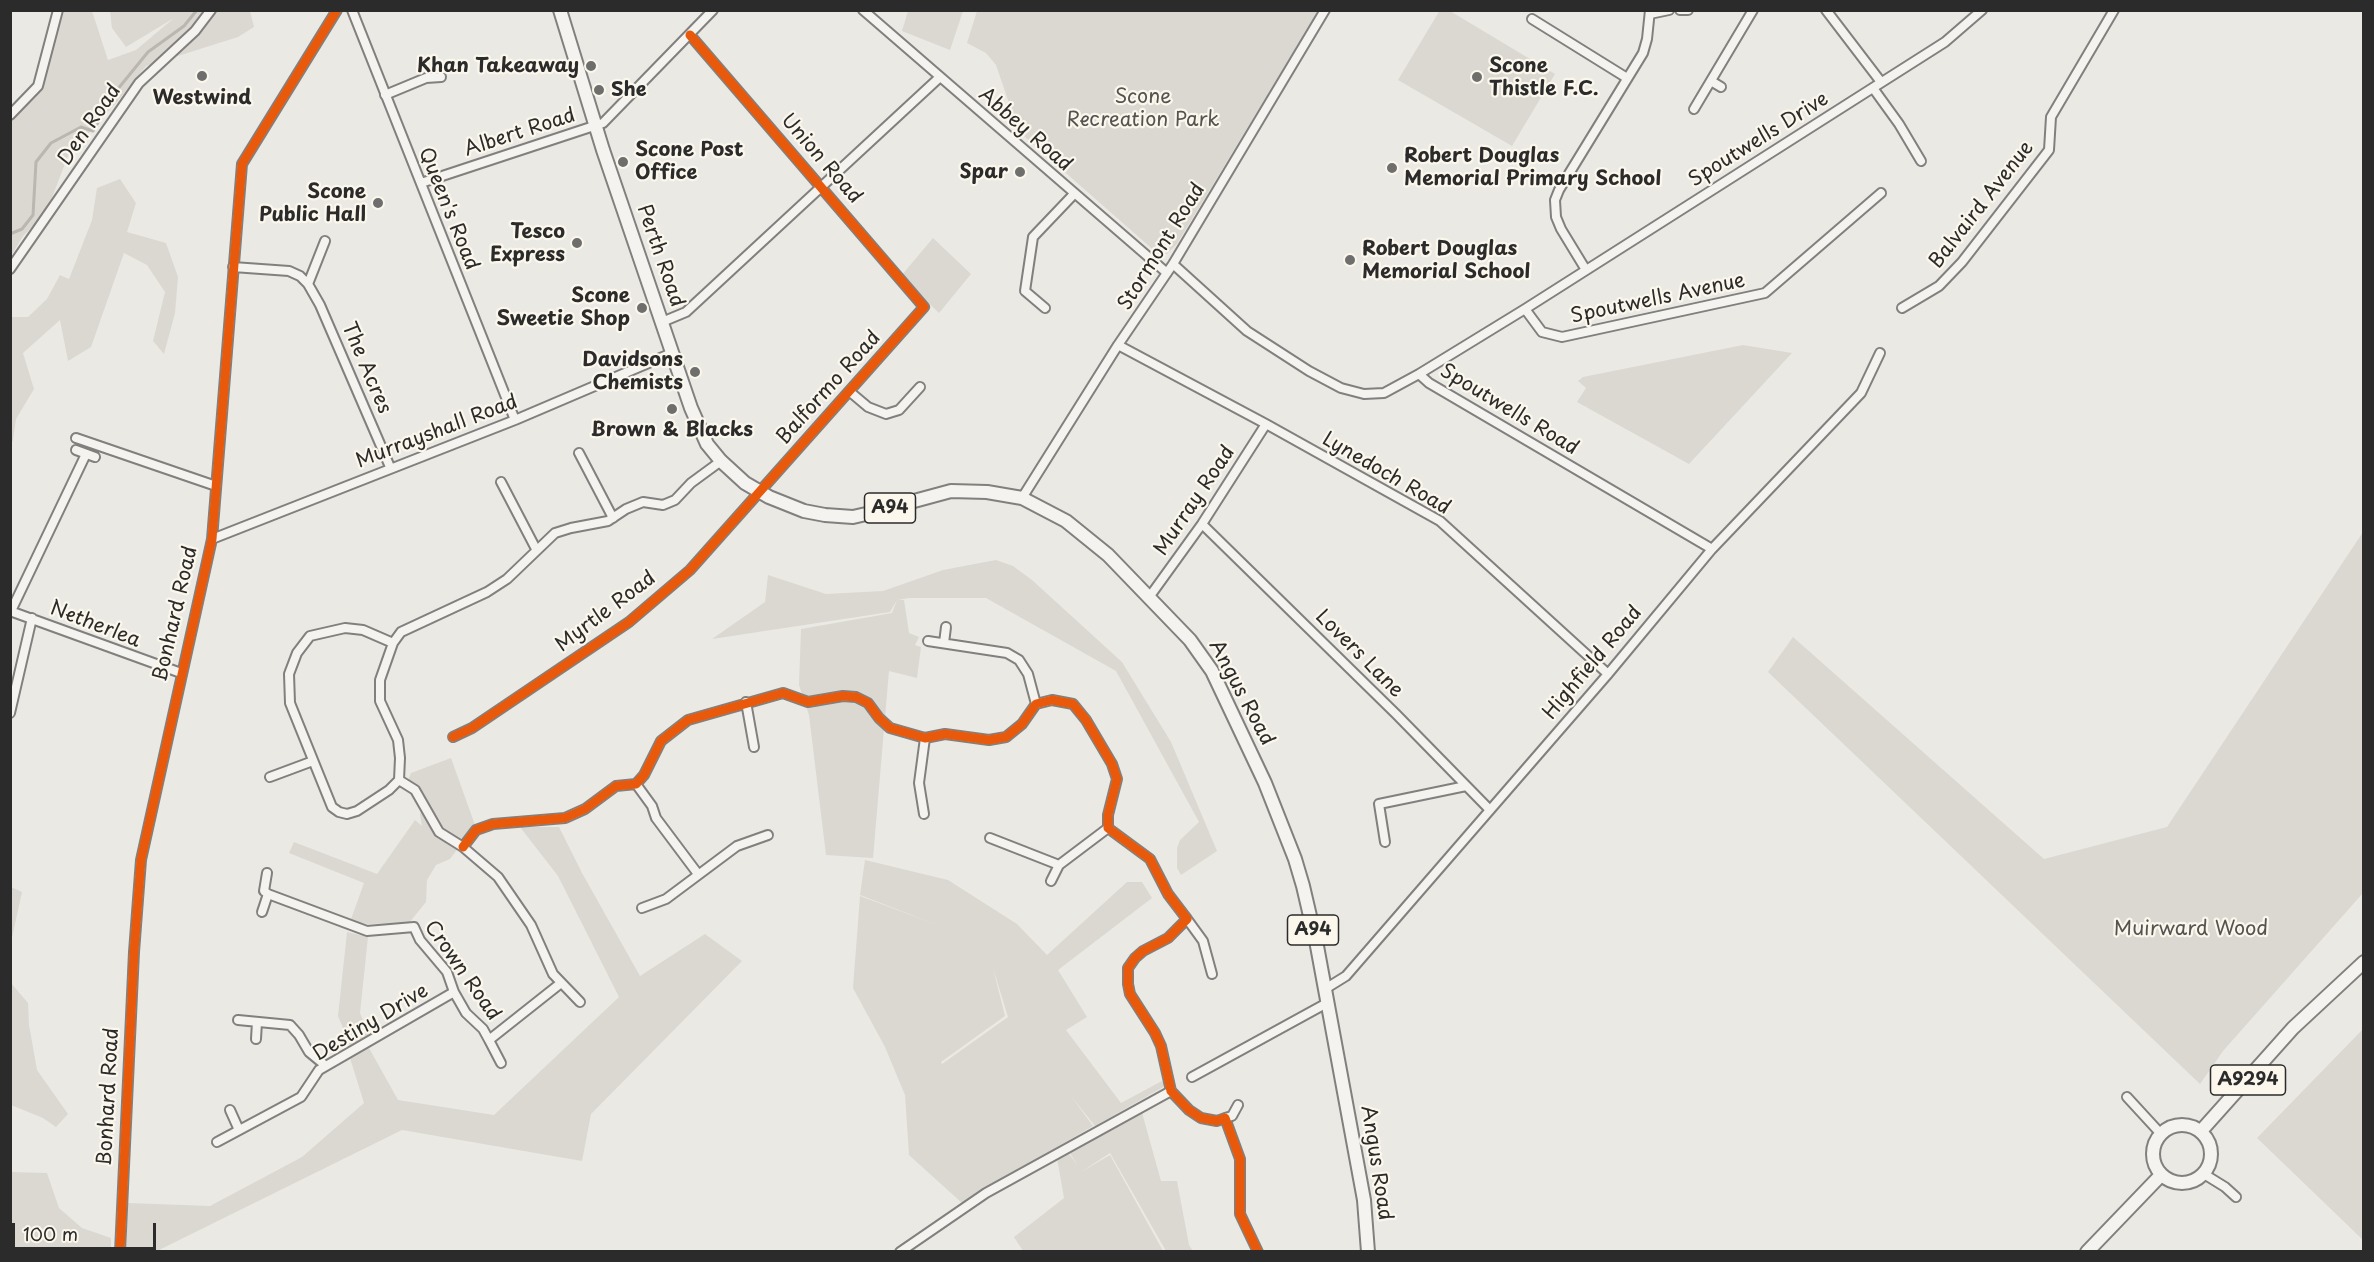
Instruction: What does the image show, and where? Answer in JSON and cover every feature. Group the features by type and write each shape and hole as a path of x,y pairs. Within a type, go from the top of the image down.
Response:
{"main road":[{"name":"Perth Road","path":"560,10 596,126 701,432 721,461 745,483 760,492"},
{"name":"Angus Road","path":"760,492 804,511 837,516 866,514 951,491 987,492 1022,498 1080,531 1150,596 1190,640 1212,671 1265,783 1292,850 1303,886 1328,1003 1364,1200 1366,1249"},
{"name":"A9294","path":"2200,1131 2293,1028 2364,962"},
{"path":"2184,1125 2200,1131 2211,1147 2209,1166 2204,1174 2188,1183 2169,1181 2162,1175 2156,1168 2153,1150 2161,1134 2168,1128 2184,1125"},
{"path":"2087,1251 2162,1175"}],"street":[{"path":"10,115 38,86 58,10"},
{"name":"Den Road","path":"10,269 139,83 195,31 211,10"},
{"name":"Bonhard Road","path":"120,1250 134,952 141,860 180,673 212,539 242,164 337,10"},
{"name":"Queen's Road","path":"352,10 515,420"},
{"path":"596,126 603,123 713,10"},
{"name":"Abbey Road","path":"863,10 1167,273"},
{"name":"Stormont Road","path":"1022,498 1118,345 1173,264 1326,10"},
{"path":"1586,270 1561,229 1556,217 1555,200 1643,53 1650,12 1669,10"},
{"path":"1680,10 1688,10"},
{"path":"1694,109 1753,10"},
{"path":"1826,10 1881,82"},
{"name":"Spoutwells Drive","path":"1419,374 1946,42 1983,10"},
{"name":"Balvaird Avenue","path":"1902,308 1939,286 1962,262 2049,150 2051,117 2114,10"},
{"path":"1532,19 1627,78"},
{"name":"Union Road","path":"690,35 924,308"},
{"path":"385,95 426,78 441,77"},
{"path":"662,322 686,312 940,77"},
{"path":"1711,81 1721,87"},
{"path":"1873,87 1899,123 1921,161"},
{"name":"Albert Road","path":"421,183 596,126"},
{"name":"Spoutwells Avenue","path":"1525,309 1542,332 1562,337 1765,293 1881,193"},
{"path":"1045,308 1025,291 1033,237 1074,194"},
{"path":"233,267 289,271 300,276 308,284 325,241"},
{"name":"Spoutwells Road","path":"1173,264 1247,331 1309,371 1341,388 1364,394 1384,393 1419,374 1430,383 1712,549"},
{"name":"The Acres","path":"308,284 320,305 390,468"},
{"name":"Balformo Road","path":"760,492 924,308"},
{"name":"Lynedoch Road","path":"1118,345 1440,521 1608,674"},
{"name":"Murrayshall Road","path":"212,539 515,420 672,353"},
{"name":"Highfield Road","path":"1325,989 1346,976 1608,674 1712,549 1861,393 1880,353"},
{"path":"849,391 868,407 886,414 899,410 920,387"},
{"name":"Murray Road","path":"1150,596 1202,524 1266,424"},
{"path":"76,438 216,486"},
{"path":"76,450 95,457"},
{"path":"579,453 613,518"},
{"name":"Netherlea","path":"86,454 11,611 180,673"},
{"path":"393,643 363,630 345,628 310,636 297,653 289,674 290,703 334,810 347,814 357,811 389,790 399,780 398,740 380,701 380,680 393,643 401,632 487,592 507,579 555,533 594,525 643,502 663,505 675,500 691,483 721,461"},
{"path":"501,482 536,549"},
{"name":"Myrtle Road","path":"453,737 472,728 629,622 690,570 760,492"},
{"name":"Lovers Lane","path":"1202,524 1396,714 1490,810"},
{"name":"Netherlea","path":"10,713 32,618"},
{"path":"944,643 946,627"},
{"path":"928,641 1007,653 1019,660 1028,674 1036,704"},
{"path":"463,847 476,830 493,824 565,818 585,809 616,786 636,784 644,775 661,741 688,720 783,693 808,702 843,696 856,697 868,703 890,728 926,738 945,734 989,740 1006,737 1022,724 1036,704 1052,700 1073,704 1086,720 1112,764 1116,779 1108,815 1108,828"},
{"path":"746,702 754,747"},
{"path":"924,814 919,783 926,738"},
{"path":"270,777 313,761"},
{"path":"399,780 415,790 439,832 463,847 498,877 531,925 546,961 561,983 580,1002"},
{"path":"636,784 652,806 656,818 698,874"},
{"path":"1385,842 1379,804 1466,786"},
{"path":"1051,880 1059,865 1108,828"},
{"path":"1108,828 1150,859 1168,894 1203,941 1212,974"},
{"path":"642,908 666,899 738,846 768,835"},
{"path":"990,838 1059,865"},
{"path":"262,912 268,894 264,891 267,873"},
{"name":"Crown Road","path":"268,894 367,931 414,927 420,940 447,972 454,992 466,1012 483,1029 501,1063"},
{"path":"1187,919 1168,938 1143,951 1135,958 1128,968 1130,994 1155,1033 1161,1046 1171,1091 1184,1106 1201,1118 1217,1121 1232,1116 1238,1105"},
{"name":"Crown Road","path":"489,1040 561,983"},
{"name":"Destiny Drive","path":"217,1142 301,1096 319,1070 454,992"},
{"path":"1192,1077 1328,1003"},
{"path":"238,1020 290,1026 299,1035 309,1052 326,1066"},
{"path":"256,1039 257,1022"},
{"path":"900,1251 986,1193 1171,1091"},
{"path":"2127,1097 2161,1134"},
{"path":"230,1110 239,1130"},
{"path":"1225,1118 1240,1159 1240,1214 1258,1251"},
{"path":"2204,1174 2236,1197"}],"green space":[{"path":"181,10 250,11 254,27 238,37 146,66 68,156 46,213 23,236 11,256 11,122 40,91 64,11 92,11 108,60 136,50 174,18 126,47 112,28 110,11 180,11 179,13"},
{"name":"Scone Recreation Park","path":"977,10 1318,11 1177,244 1167,254 1158,254 1009,123 1010,106 996,65 986,53 967,43"},
{"name":"Scone Thistle F.C.","path":"1440,10 1450,11 1555,74 1512,146 1398,80"},
{"path":"908,11 963,11 950,50 902,31"},
{"path":"120,179 136,203 127,232 166,243 178,277 175,313 164,354 153,341 165,292 147,265 124,253 91,347 68,361 60,320 23,353 34,389 16,419 11,444 11,317 28,317 47,299 60,275 69,279 92,220 97,188"},
{"path":"933,238 971,274 939,313 901,276"},
{"path":"1743,345 1792,353 1689,464 1577,402 1586,388 1578,381 1583,377"},
{"name":"Muirward Wood","path":"2363,532 2363,893 2223,1051 2200,1084 1768,672 1793,637 2044,859 2167,827"},
{"path":"996,560 1013,566 1032,580 1122,662 1171,742 1217,851 1181,875 1177,868 1177,848 1180,840 1199,822 1116,671 986,598 909,598 898,600 904,600 909,633 919,637 915,645 921,647 917,678 889,671 873,858 826,855 809,715 799,685 801,629 892,613 897,600 890,612 712,639 765,602 768,575 826,594 883,591 943,570"},
{"path":"451,758 475,825 450,859 436,865 427,880 426,902 409,923 350,922 364,883 289,853 294,842 377,874 415,820 422,826 420,814 429,804 423,792 408,780 411,773"},
{"path":"520,827 559,827 640,976 705,934 742,961 591,1114 582,1161 402,1130 157,1251 126,1251 128,1203 210,1206 302,1157 364,1103 350,1058 369,1048 398,1100 494,1115 619,997 558,876"},
{"path":"865,860 948,880 1017,924 1047,955 1127,882 1142,882 1152,898 1058,970 1087,1017 1066,1030 1121,1103 1162,1081 1165,1086 1095,1126 1071,1096 1093,1126 962,1203 909,1155 905,1095 885,1047 853,988 860,896 940,926 860,895","holes":["993,968 1008,1017 942,1064 941,1062 1005,1016"]},
{"path":"11,887 22,892 11,942"},
{"path":"347,932 368,937 360,1013 369,1035 350,1045 338,1016"},
{"path":"11,983 28,1003 29,1025 37,1070 68,1114 56,1127 43,1118 11,1105"},
{"path":"2363,1029 2363,1240 2257,1138"},
{"path":"1141,1109 1161,1181 1177,1181 1189,1245 1193,1251 1166,1251 1110,1153 1081,1172 1110,1155 1163,1251 1023,1251 1014,1237 1064,1198 1057,1158 1067,1151 1078,1166 1068,1150"},
{"path":"11,1172 47,1173 59,1208 82,1228 111,1238 111,1251 11,1251"}],"waterway":[{"path":"10,234 22,229 33,215 36,162 51,143 81,127 93,131 117,90 148,52 184,26 197,10"},
{"path":"10,1228 13,1252"}],"cycle path":[{"path":"120,1252 134,952 141,860 212,539 242,164 337,10"},
{"path":"453,737 472,728 629,622 690,570 924,307 690,35"},
{"path":"463,847 476,830 493,824 565,818 585,809 616,786 636,784 644,775 661,741 688,720 783,693 808,702 843,696 856,697 868,703 890,728 925,738 945,734 989,740 1006,737 1022,724 1036,704 1052,700 1073,704 1086,720 1112,764 1117,779 1108,815 1108,828 1150,859 1168,894 1187,919 1168,938 1143,951 1135,958 1128,968 1130,994 1161,1046 1171,1091 1189,1110 1201,1118 1217,1121 1225,1118 1240,1159 1240,1214 1258,1252"}],"place":[{"name":"Khan Takeaway","path":"591,66"},
{"name":"Westwind","path":"202,76"},
{"name":"Scone Thistle F.C.","path":"1477,77"},
{"name":"She","path":"599,90"},
{"name":"Scone Post Office","path":"623,162"},
{"name":"Robert Douglas Memorial Primary School","path":"1392,168"},
{"name":"Spar","path":"1020,172"},
{"name":"Scone Public Hall","path":"378,203"},
{"name":"Tesco Express","path":"577,243"},
{"name":"Robert Douglas Memorial School","path":"1350,260"},
{"name":"Scone Sweetie Shop","path":"642,308"},
{"name":"Davidsons Chemists","path":"695,372"},
{"name":"Brown & Blacks","path":"672,409"}]}
